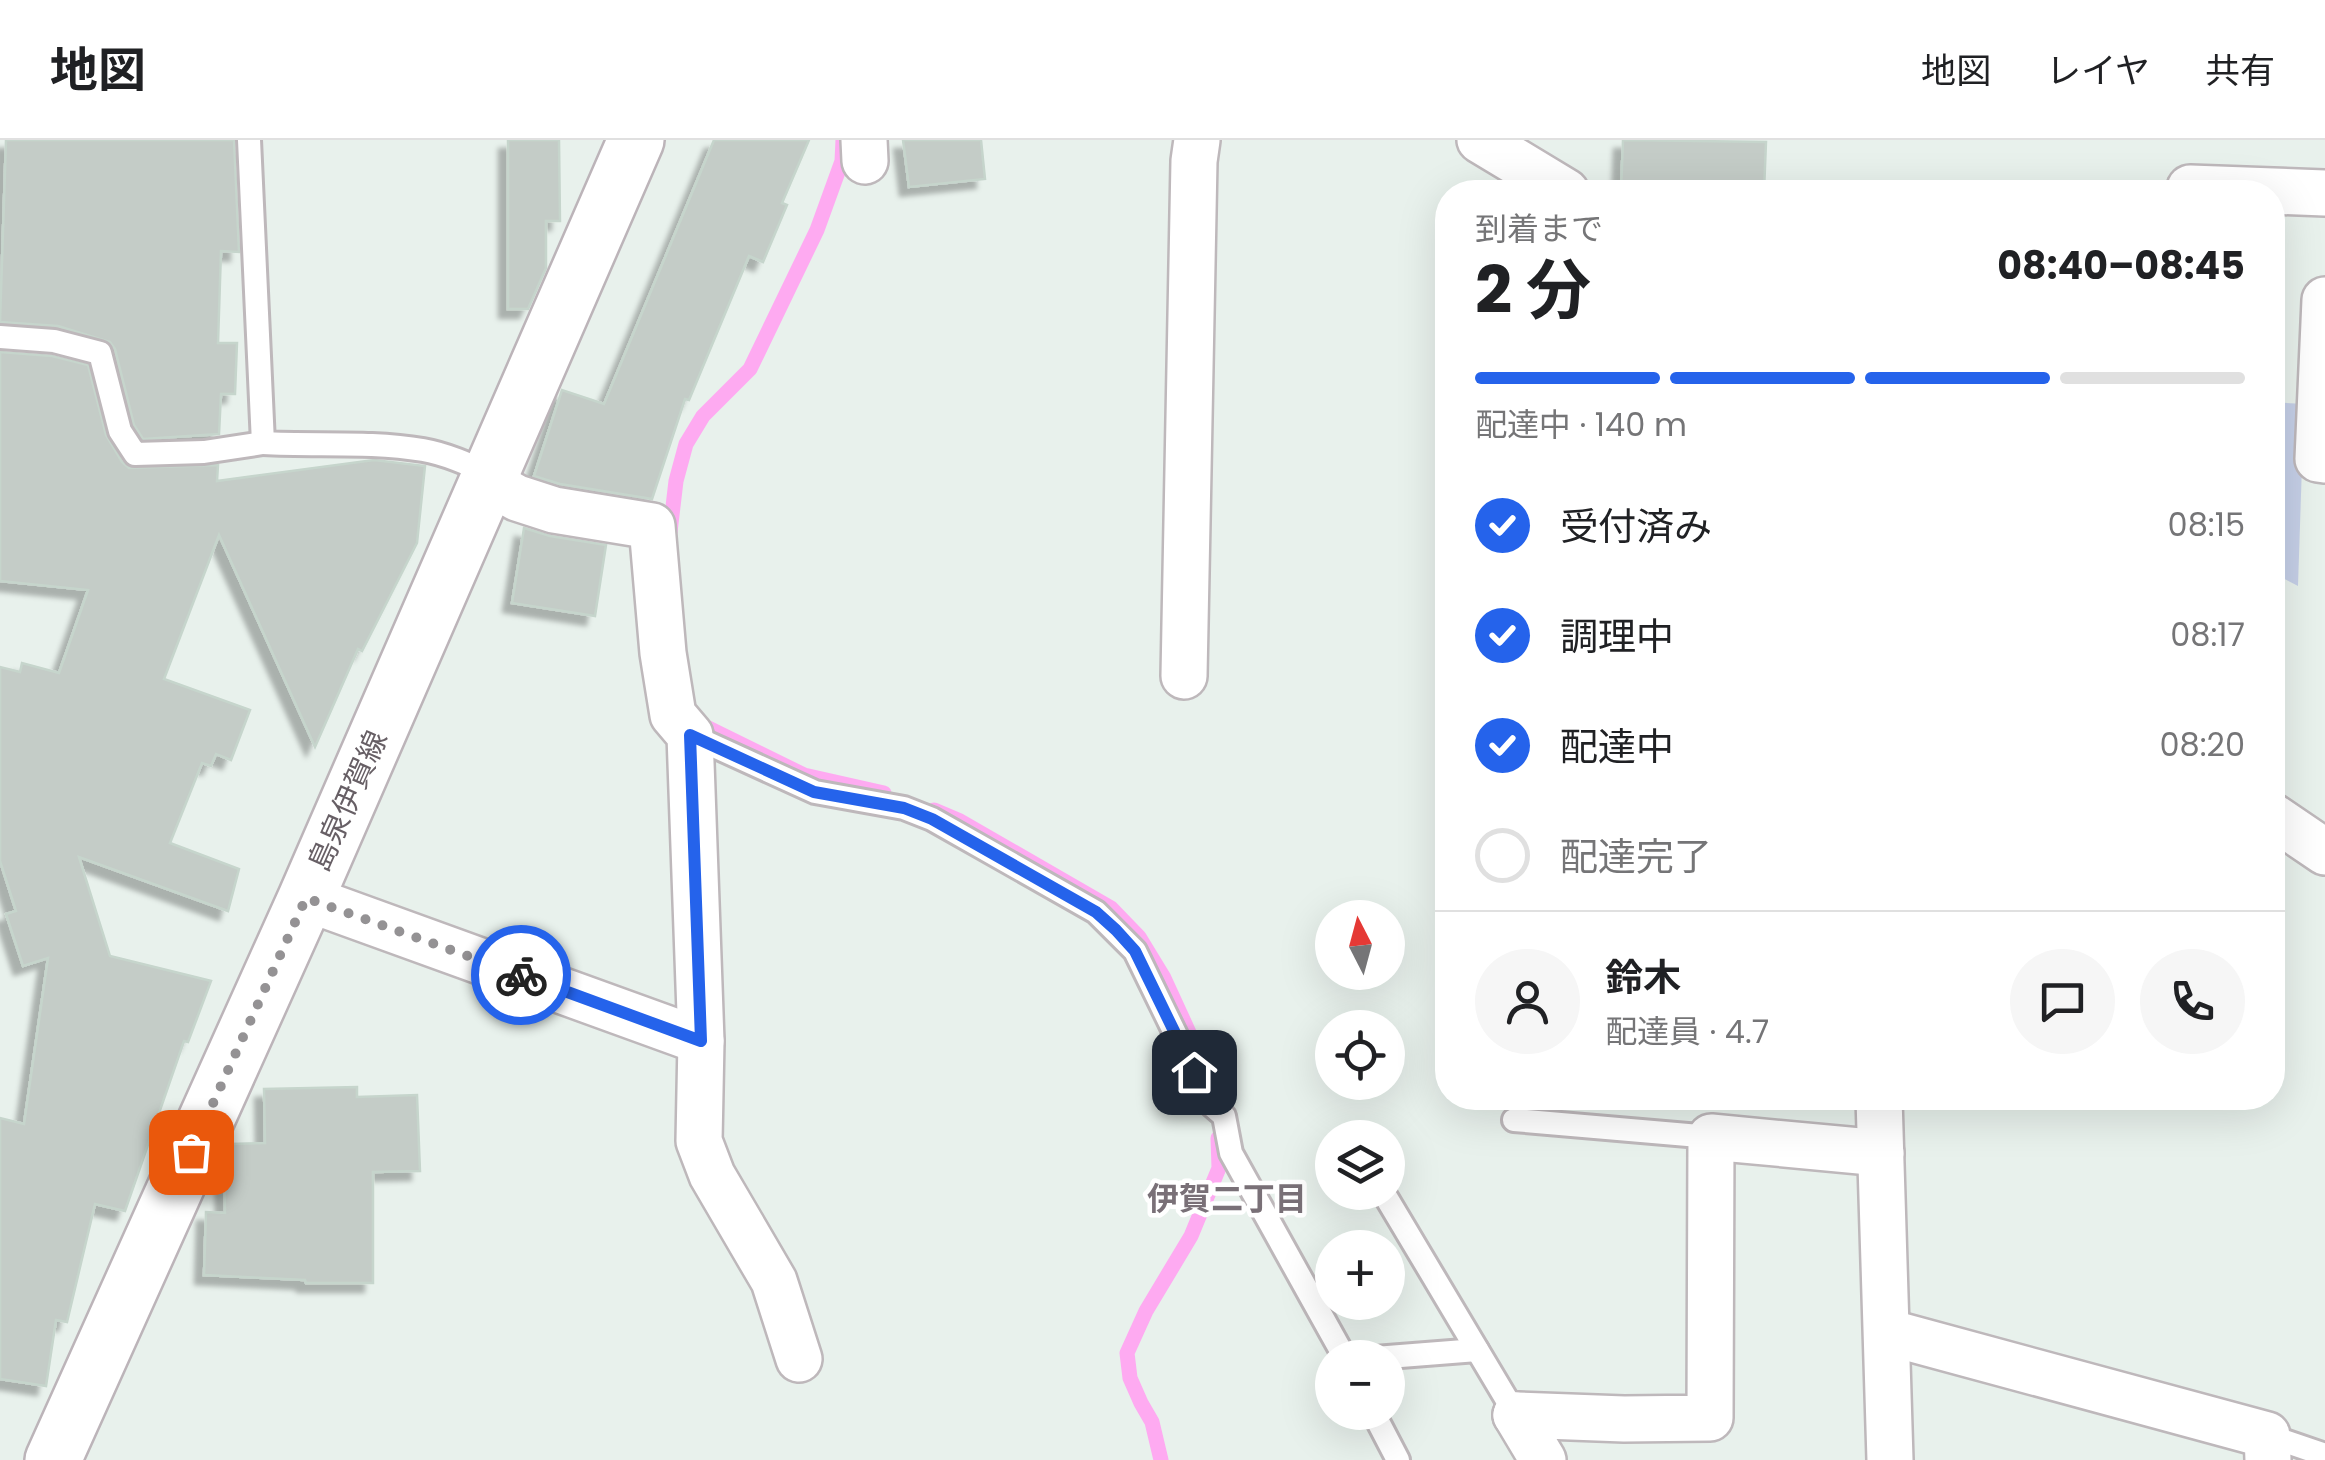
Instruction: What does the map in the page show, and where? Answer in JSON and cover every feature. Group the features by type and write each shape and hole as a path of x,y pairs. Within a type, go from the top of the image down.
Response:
{"main road":[{"name":"島泉伊賀線","path":"53,1460 306,898 636,140"}],"street":[{"path":"1184,676 1197,140"},
{"path":"1493,143 1548,180"},
{"path":"2285,192 2325,194"},
{"path":"2325,300 2318,460 2325,460"},
{"path":"489,478 517,498 554,510 652,526 662,653 673,715 690,735 701,1041 698,1141 712,1175 774,1281 798,1359"},
{"path":"2285,825 2325,852"},
{"path":"306,898 701,1041"},
{"path":"1879,1110 1890,1460"},
{"path":"1516,1415 1623,1440 1710,1418 1711,1137 1881,1153"},
{"path":"1886,1332 2268,1448"},
{"path":"1516,1415 1542,1460"}],"lane":[{"path":"249,140 263,443"},
{"path":"0,337 54,340 100,353 120,431 136,454 204,452 263,443 366,444 424,450 456,459 489,478"},
{"path":"690,735 814,792 904,808 932,819 1096,912 1116,930 1135,951 1210,1102 1224,1116 1232,1153 1335,1340"},
{"path":"1514,1120 1711,1137"},
{"path":"1395,1210 1516,1415"},
{"path":"1405,1356 1477,1350"},
{"path":"1383,1430 1398,1460"},
{"path":"2268,1448 2325,1456"}],"shaded area":[{"path":"2285,403 2304,404 2298,586 2285,579"}],"building":[{"path":"6,140 234,140 239,252 221,251 218,343 237,343 235,394 221,394 219,434 143,439 134,425 110,342 58,326 0,322"},
{"path":"508,140 559,140 560,221 546,221 546,268 528,309 508,309"},
{"path":"714,140 809,140 782,203 787,205 763,262 749,256 689,400 685,399 652,499 534,476 562,390 604,404"},
{"path":"903,140 981,140 985,179 909,187"},
{"path":"1623,140 1766,142 1764,180 1621,180"},
{"path":"0,352 52,356 88,365 106,435 129,468 218,465 217,481 374,460 425,466 417,543 362,651 358,649 315,747 219,535 164,679 250,710 231,760 216,754 211,766 202,763 170,843 239,869 228,911 79,857 110,956 211,981 188,1042 184,1041 125,1211 95,1204 67,1322 56,1320 46,1386 0,1379 0,1118 24,1124 48,958 23,966 6,914 16,911 0,861 0,667 20,672 22,663 59,673 88,590 0,581"},
{"path":"524,528 606,545 595,616 512,603"},
{"path":"357,1087 357,1097 417,1095 420,1171 373,1172 373,1283 306,1283 204,1275 206,1212 225,1213 224,1157 230,1144 265,1143 264,1089"}],"waterway":[{"path":"670,532 676,481 686,444 703,416 750,369 817,230 842,161 843,140"},
{"path":"692,720 804,775 884,793"},
{"path":"934,810 1111,908 1139,937 1164,978 1208,1074"},
{"path":"1161,1460 1152,1422 1130,1378 1127,1353 1146,1311 1191,1236 1219,1168 1218,1138"}],"way so far":[{"path":"191,1152 306,898 521,975"}],"district":[{"name":"伊賀二丁目","path":"1227,1199"}],"route":[{"path":"521,975 701,1041 690,735 814,792 904,808 932,819 1096,912 1135,951 1194,1072"}]}
